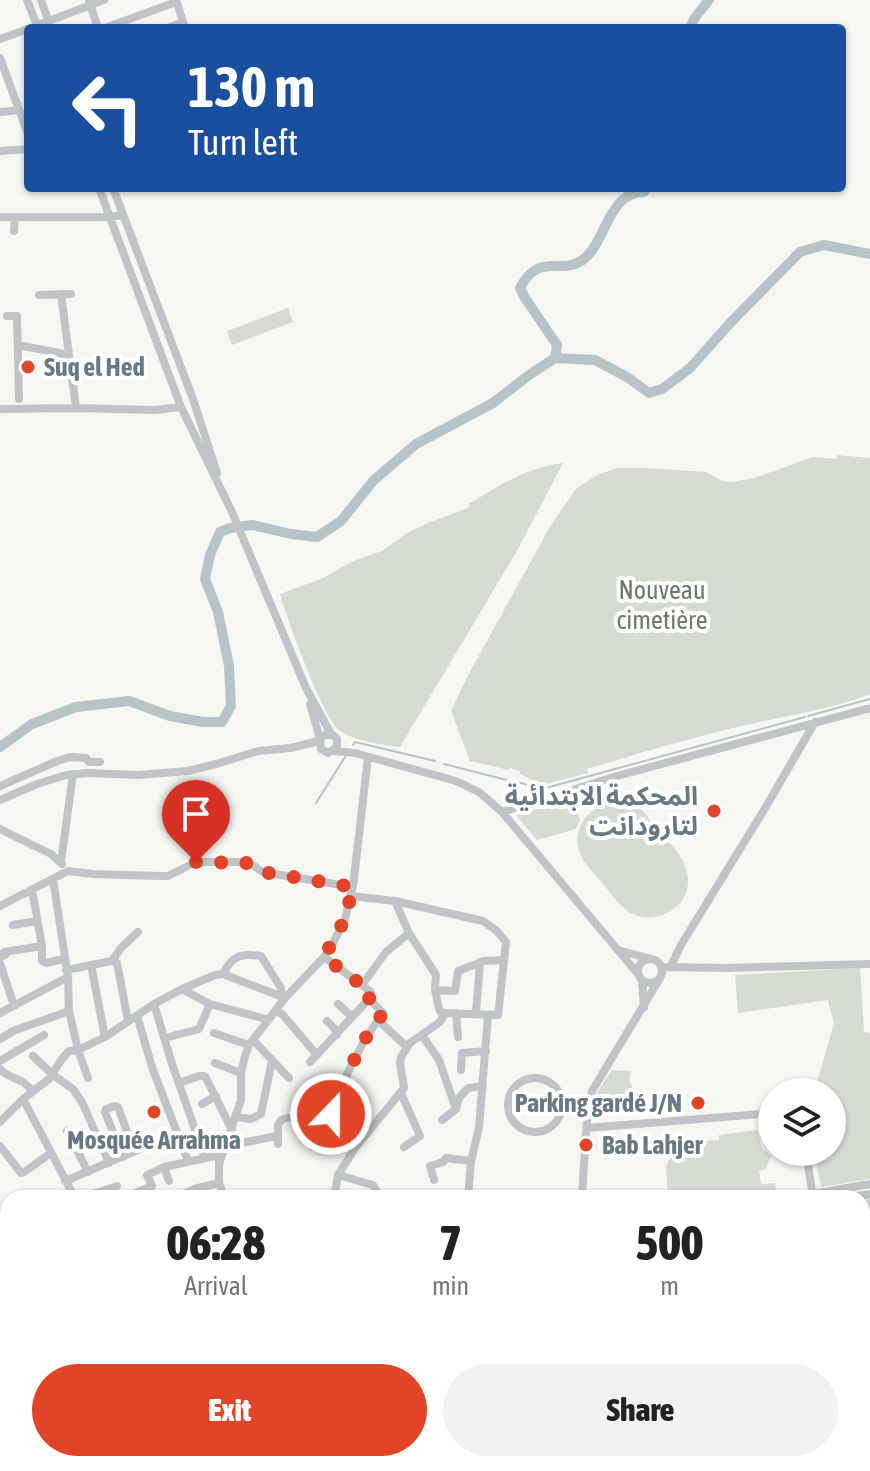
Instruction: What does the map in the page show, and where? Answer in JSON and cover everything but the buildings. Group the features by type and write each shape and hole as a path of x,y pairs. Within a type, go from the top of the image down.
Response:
{"street":[{"path":"27,0 32,24"},
{"path":"41,0 50,24"},
{"path":"52,24 89,3 104,0"},
{"path":"116,24 176,1 184,24"},
{"path":"89,3 97,24"},
{"path":"0,39 24,31"},
{"path":"0,58 24,123"},
{"path":"0,112 19,110"},
{"path":"0,151 24,149"},
{"path":"101,192 181,407 220,485 306,688 334,742"},
{"path":"114,192 197,411 220,485"},
{"path":"0,217 123,215"},
{"path":"14,231 15,217"},
{"path":"39,295 66,294 76,408"},
{"path":"7,316 17,316 19,399"},
{"path":"18,345 69,355"},
{"path":"0,409 155,410 181,407"},
{"path":"306,688 321,744 328,753 334,742"},
{"path":"502,812 617,776 870,708"},
{"path":"582,1190 592,1091 815,722"},
{"path":"321,744 325,735 355,753 440,775 467,785 489,799 640,977 652,983 660,978"},
{"path":"0,800 37,784 73,774 138,775 188,771 258,751 321,744"},
{"path":"0,786 70,757 100,762"},
{"path":"219,1164 241,1100 241,1073 251,1043 283,997 324,957 345,919 353,885 368,757"},
{"path":"0,906 53,879 62,867 73,774"},
{"path":"0,829 51,854 62,867 71,870 93,874 165,876 196,862 243,862 263,872 353,885 395,901 489,924 505,940 498,1015 442,1013 435,990 436,975 409,933 395,901"},
{"path":"53,879 67,973 69,1011 88,1078"},
{"path":"30,891 42,946 41,958 43,962 64,959"},
{"path":"13,925 37,921"},
{"path":"112,961 138,932"},
{"path":"362,985 386,952 409,933"},
{"path":"0,942 2,954 42,946"},
{"path":"618,950 656,960 666,966 726,968 870,964"},
{"path":"223,974 235,958 261,956 281,988 283,997"},
{"path":"276,1011 282,1014 313,1059 369,999 371,992 324,957"},
{"path":"644,1007 639,965 652,959"},
{"path":"435,990 455,991 458,972 480,962 504,960"},
{"path":"476,1013 480,962"},
{"path":"0,963 14,1006"},
{"path":"0,1013 67,973 91,965 117,963 132,1018 194,1173"},
{"path":"91,965 105,1037"},
{"path":"0,1122 53,1075 69,1051 105,1037 182,989 223,974 283,997"},
{"path":"182,989 210,1004 269,1020"},
{"path":"226,1146 277,1140 281,1120 332,1113 348,1072 383,1013 369,999"},
{"path":"154,1004 205,1158"},
{"path":"165,1038 199,1029 210,1004"},
{"path":"338,1004 352,1017"},
{"path":"0,1039 13,1031 69,1011"},
{"path":"336,1190 338,1175 355,1148 401,1093 404,1083 400,1060 407,1047 440,1022 445,1013"},
{"path":"456,1013 458,1037"},
{"path":"469,1190 471,1161 479,1128 488,1015"},
{"path":"327,1021 337,1035"},
{"path":"379,1021 407,1047"},
{"path":"214,1033 251,1043 289,1078"},
{"path":"0,1061 44,1035"},
{"path":"422,1035 439,1060 456,1109"},
{"path":"461,1070 462,1053 486,1051"},
{"path":"33,1056 73,1089 82,1102 109,1163"},
{"path":"236,1117 251,1119 261,1114 272,1061"},
{"path":"215,1063 241,1073"},
{"path":"1,1072 19,1078 32,1091"},
{"path":"179,1083 203,1075 232,1130"},
{"path":"528,1079 546,1080 559,1093 561,1111 551,1127 542,1131 524,1130 511,1117 509,1098 519,1083 528,1079"},
{"path":"442,1120 456,1109 459,1098 468,1088 483,1086"},
{"path":"401,1093 420,1136 404,1147"},
{"path":"202,1104 216,1096"},
{"path":"23,1099 70,1190"},
{"path":"304,1102 313,1147"},
{"path":"123,1157 106,1109 118,1107 134,1151"},
{"path":"587,1128 758,1114"},
{"path":"67,1131 88,1172"},
{"path":"65,1181 177,1133"},
{"path":"312,1136 331,1135 355,1148"},
{"path":"0,1146 21,1173 51,1153"},
{"path":"143,1190 152,1186 147,1175 164,1167 215,1156 218,1158 222,1190"},
{"path":"434,1180 430,1166 446,1158 471,1161"},
{"path":"808,1166 812,1190"},
{"path":"164,1167 169,1181"},
{"path":"338,1175 373,1185 376,1190"},
{"path":"192,1190 219,1183"},
{"path":"842,1190 870,1184"},
{"path":"105,1190 117,1186"}],"green space":[{"path":"288,308 293,322 232,345 227,331"},
{"name":"Nouveau cimetière","path":"837,455 870,458 870,694 821,709 681,742 542,785 520,774 520,771 470,761 451,711 551,525 576,489 597,475 617,468 706,472 722,481 733,482 754,478 813,457 837,459"},
{"path":"563,463 518,549 400,747 361,740 340,731 316,689 280,594 382,551 407,533 470,507 469,504 514,478"},
{"path":"572,798 580,820 576,829 537,840 516,815"},
{"path":"613,801 640,808 676,850 685,866 688,874 686,893 682,901 666,914 645,917 629,912 581,856 577,837 583,821 596,808"},
{"path":"860,968 864,1032 870,1033 870,1179 821,1187 817,1166 846,1166 846,1078 818,1078 834,1024 828,1000 738,1013 735,975"},
{"path":"612,1070 631,1071 629,1081 641,1102 596,1106 593,1100 595,1095"},
{"path":"757,1130 758,1166 767,1166 759,1171 761,1184 775,1183 776,1190 667,1190 668,1144 719,1140 719,1135"}],"waterway":[{"path":"692,24 709,0"},
{"path":"555,358 557,345 520,288 535,270 567,266 584,259 592,251 615,208 632,194 644,192"},
{"path":"0,747 32,724 76,707 129,701 170,716 222,722 231,706 229,666 218,612 205,579 210,555 220,532 252,525 317,537 341,521 373,481 416,444 493,403 555,358 595,360 649,393 662,389 690,368 800,252 824,245 870,254"},
{"path":"808,716 870,699"},
{"path":"514,781 542,789 805,717"},
{"path":"353,745 355,742 435,761"},
{"path":"316,803 345,757"},
{"path":"444,764 507,780"}],"place":[{"name":"Suq el Hed","path":"28,367"},
{"name":"المحكمة الابتدائية لتارودانت","path":"714,811"},
{"name":"Parking gardé J/N","path":"698,1103"},
{"name":"Mosquée Arrahma","path":"154,1112"},
{"name":"Bab Lahjer","path":"586,1145"}],"route":[{"path":"196,862 243,862 263,872 353,887 345,919 324,957 371,992 369,999 383,1013 348,1072 331,1114"}]}
